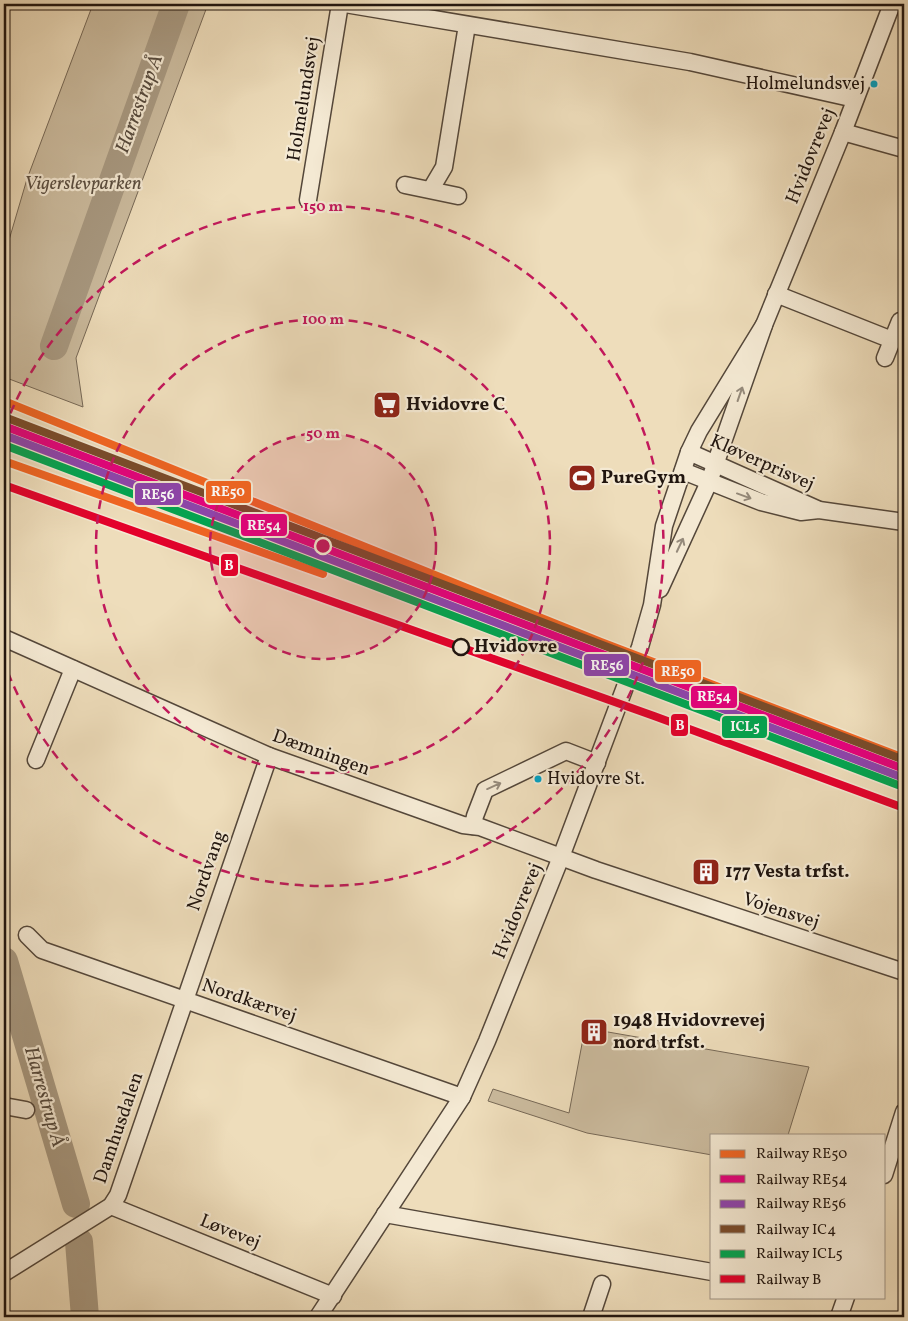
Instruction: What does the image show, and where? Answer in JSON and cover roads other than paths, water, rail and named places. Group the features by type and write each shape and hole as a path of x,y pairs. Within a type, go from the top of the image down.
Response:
{"street":[{"name":"Holmelundsvej","path":"308,200 340,4"},
{"path":"345,4 690,62 854,99"},
{"name":"Hvidovrevej","path":"652,605 709,482 764,325 843,132 854,99 892,4"},
{"path":"431,190 444,167 467,25"},
{"path":"843,132 904,150"},
{"path":"405,185 458,196"},
{"path":"776,294 892,340"},
{"path":"885,358 900,321"},
{"name":"Hvidovrevej","path":"318,1317 462,1097 487,1041 561,857 640,648 652,605 664,526 689,452 699,431 764,325"},
{"name":"Kløverprisvej","path":"689,452 819,510"},
{"name":"Kløverprisvej","path":"682,471 760,502 801,512 819,510 904,522"},
{"name":"Dæmningen","path":"4,638 268,756 462,825 480,827 561,857"},
{"path":"36,760 73,669"},
{"path":"473,826 474,816 485,790 566,751 597,763"},
{"name":"Nordvang","path":"184,999 268,756"},
{"name":"Vojensvej","path":"561,857 693,903 904,972"},
{"name":"Nordkærvej","path":"27,935 42,950 462,1097"},
{"name":"Damhusdalen","path":"4,1273 111,1206 118,1195 184,999"},
{"path":"4,1106 26,1110"},
{"path":"886,1169 904,1112"},
{"name":"Løvevej","path":"111,1206 333,1296"},
{"path":"385,1214 710,1272"},
{"path":"591,1317 602,1284"},
{"path":"839,1317 846,1298"}],"waterway":[{"name":"Harrestrup Å","path":"54,346 176,4"},
{"name":"Harrestrup Å","path":"4,961 76,1204"},
{"name":"Harrestrup Å","path":"79,1242 85,1317"}],"rail line":[{"name":"RE50","path":"4,401 601,642 904,758"},
{"name":"IC4","path":"7,418 904,760"},
{"name":"RE54","path":"4,426 904,769"},
{"name":"RE56","path":"4,435 901,777"},
{"name":"ICL5","path":"4,445 898,785"},
{"name":"RE50","path":"4,461 323,574"},
{"name":"B","path":"4,485 654,716 904,808"}],"place":[{"name":"Holmelundsvej","path":"874,84"},
{"name":"Hvidovre C","path":"387,405"},
{"name":"PureGym","path":"582,478"},
{"name":"Hvidovre","path":"461,647"},
{"name":"Hvidovre St.","path":"538,779"},
{"name":"177 Vesta trfst.","path":"706,872"},
{"name":"1948 Hvidovrevej nord trfst.","path":"594,1032"}],"park label":[{"name":"Vigerslevparken","path":"83,184"}]}
